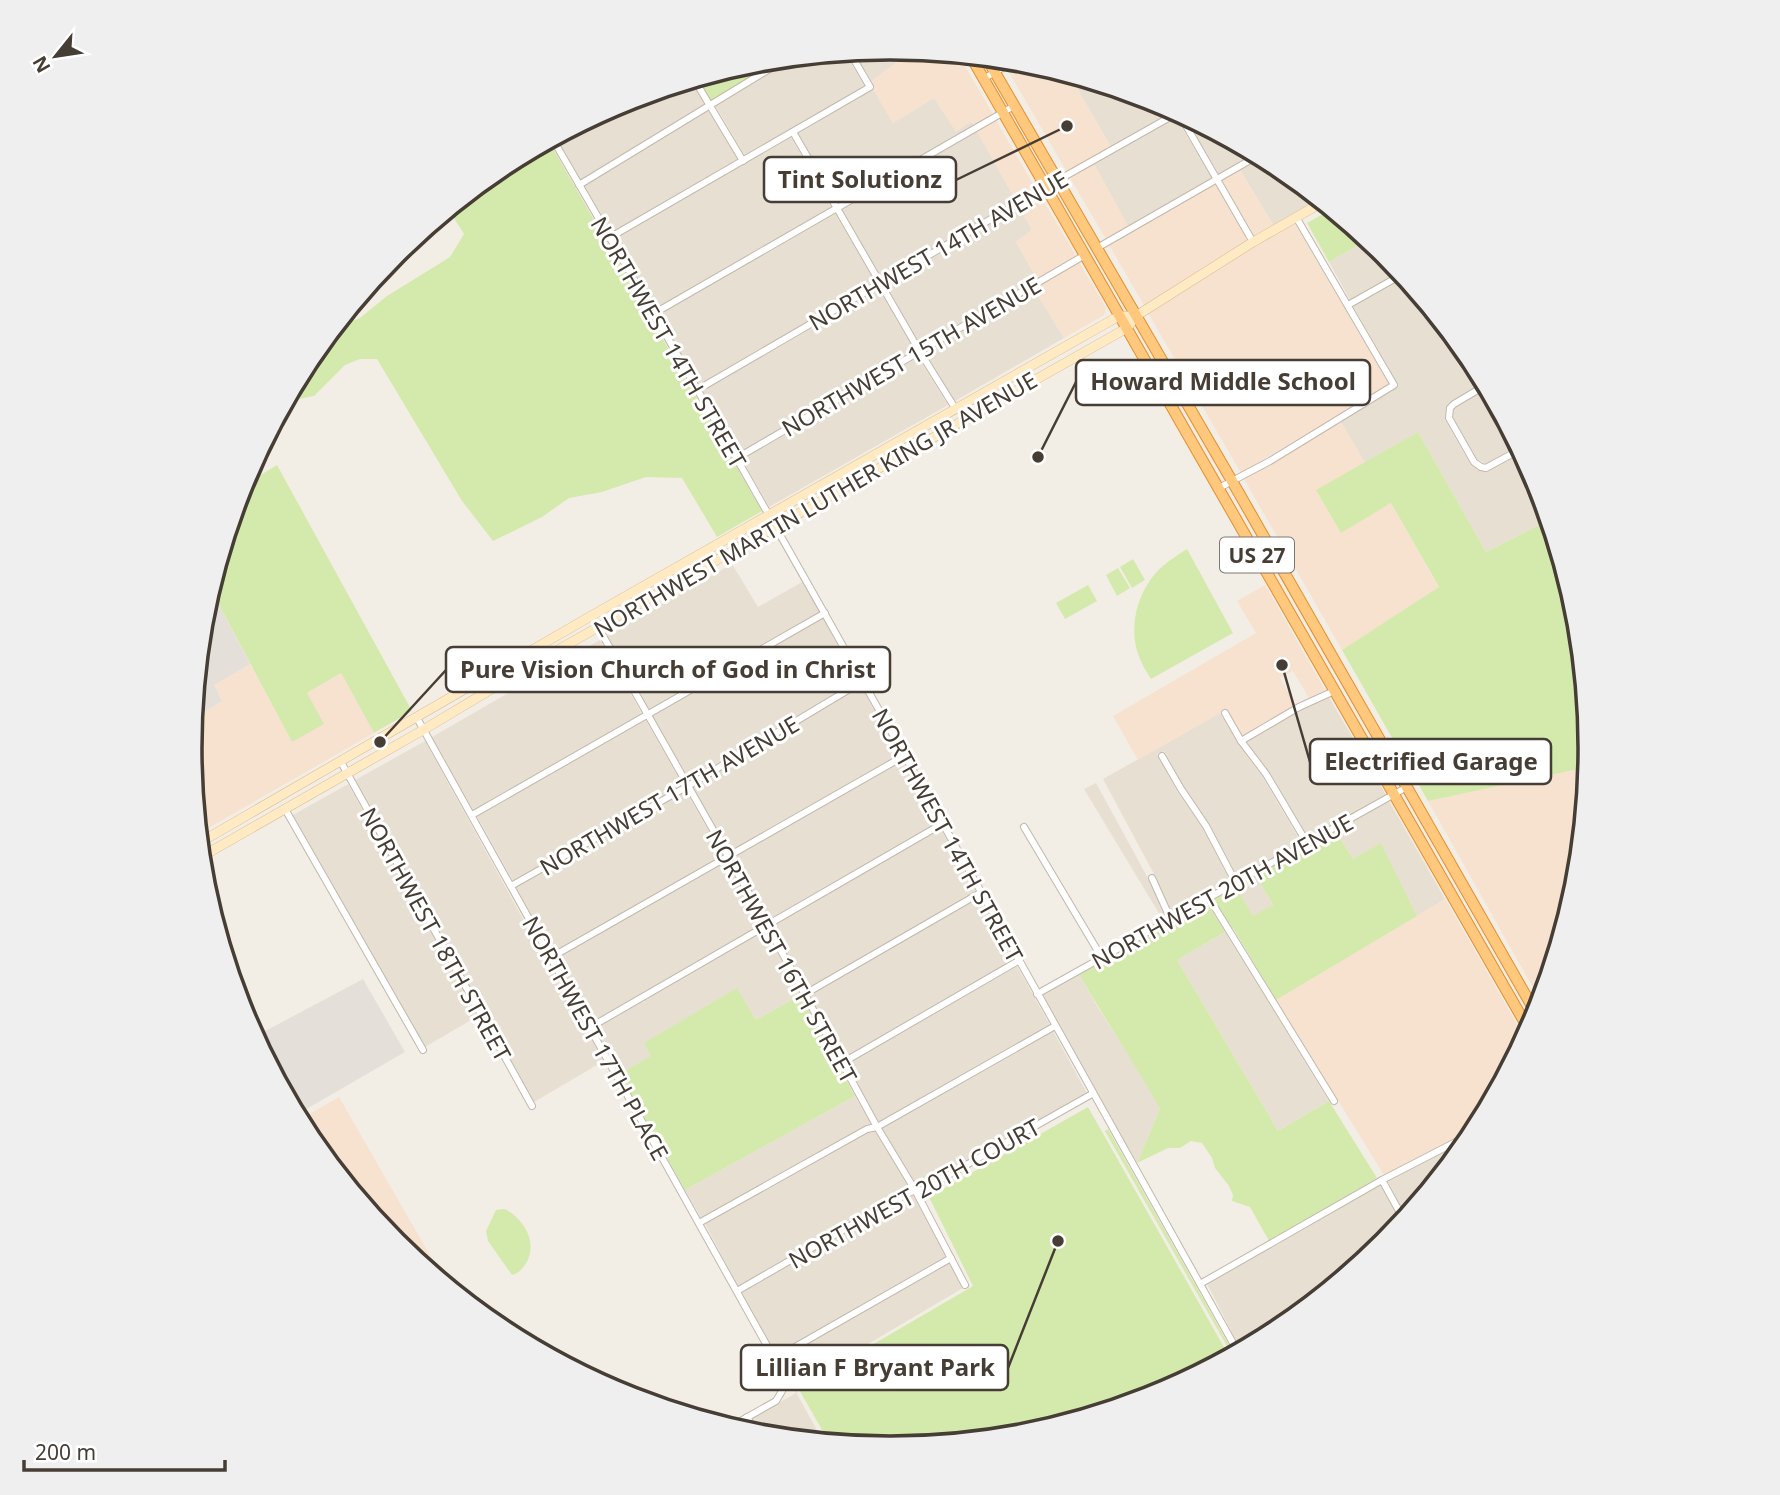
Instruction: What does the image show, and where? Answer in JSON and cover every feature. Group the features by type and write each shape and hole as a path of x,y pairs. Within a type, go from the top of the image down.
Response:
{"highway":[{"name":"US 27","path":"975,65 1523,1019"},
{"name":"US 27","path":"992,67 1529,1002"},
{"path":"1317,658 1329,651"},
{"path":"1480,943 1492,946 1502,954"}],"main road":[{"name":"NORTHWEST MARTIN LUTHER KING JR AVENUE","path":"210,852 540,660 1127,328 1136,316 1315,207"},
{"name":"NORTHWEST MARTIN LUTHER KING JR AVENUE","path":"208,839 955,408 1119,316 1136,316"}],"street":[{"path":"609,238 870,87 855,61"},
{"path":"983,79 1001,69"},
{"path":"579,185 765,71"},
{"path":"699,87 743,161"},
{"path":"653,314 1014,106"},
{"name":"NORTHWEST 14TH AVENUE","path":"697,390 1167,118"},
{"path":"1187,127 1254,242"},
{"path":"793,132 955,408"},
{"name":"NORTHWEST 14TH STREET","path":"557,146 737,458 1233,1343"},
{"path":"1097,248 1249,161"},
{"path":"1219,488 1270,461 1394,385 1296,218"},
{"name":"NORTHWEST 15TH AVENUE","path":"737,458 1085,255"},
{"path":"1348,305 1393,279"},
{"path":"1477,390 1454,404 1450,408 1449,418 1474,462 1481,467 1486,468 1512,454"},
{"path":"472,815 825,614"},
{"name":"NORTHWEST 16TH STREET","path":"598,627 767,925 877,1127 915,1190 965,1285"},
{"name":"NORTHWEST 17TH AVENUE","path":"511,886 688,786 863,681"},
{"path":"1241,741 1299,707 1335,690"},
{"path":"1225,713 1241,741 1266,774 1307,843"},
{"name":"NORTHWEST 17TH PLACE","path":"416,718 785,1378 776,1401 747,1418"},
{"path":"550,958 904,756"},
{"path":"1162,756 1206,826 1236,883"},
{"name":"NORTHWEST 18TH STREET","path":"341,762 532,1106"},
{"name":"NORTHWEST 20TH AVENUE","path":"1037,994 1407,787"},
{"path":"285,809 423,1050"},
{"path":"589,1028 942,824"},
{"path":"1024,827 1102,958"},
{"path":"1152,878 1171,920"},
{"path":"804,994 980,893"},
{"path":"1209,898 1334,1101"},
{"path":"842,1063 1018,961"},
{"path":"699,1223 867,1129 877,1127 1055,1026"},
{"name":"NORTHWEST 20TH COURT","path":"737,1291 1092,1094"},
{"path":"1200,1284 1382,1180 1452,1144"},
{"path":"1382,1180 1399,1210"},
{"path":"774,1359 951,1258"}],"shaded area":[{"path":"900,60 871,81 859,61"},
{"path":"900,60 964,64 993,114 974,125 971,121 956,132 934,98 893,123 871,81"},
{"path":"849,61 865,86 745,156 715,105 774,70 800,65"},
{"path":"1008,70 1075,85 1111,147 1067,172"},
{"path":"1075,85 1164,117 1111,147"},
{"path":"695,88 705,104 581,180 560,144 627,112"},
{"path":"873,89 893,123 934,98 956,131 971,121 974,125 838,203 798,133"},
{"path":"708,110 738,160 611,233 584,186"},
{"path":"996,120 1036,189 1016,201 977,131"},
{"path":"1172,120 1179,124 1212,178 1128,226 1094,164"},
{"path":"1192,129 1245,159 1219,174"},
{"path":"977,131 1016,201 882,279 842,209"},
{"path":"791,137 831,207 655,309 615,239"},
{"path":"1252,163 1311,204 1274,226 1240,170"},
{"path":"1094,164 1128,226 1106,239 1070,178"},
{"path":"1240,170 1274,226 1255,237 1222,180"},
{"path":"1215,184 1248,241 1145,307 1109,245"},
{"path":"1040,195 1076,256 1037,279 1016,242 1032,230 1019,207"},
{"path":"1019,207 1032,230 1016,242 1037,279 921,347 886,285"},
{"path":"835,213 876,283 699,385 658,315"},
{"path":"1294,222 1389,384 1241,473 1148,313"},
{"path":"1359,245 1391,276 1350,300 1329,262"},
{"path":"1079,262 1106,308 1104,315 1064,338 1034,289"},
{"path":"1395,282 1407,294 1436,329 1476,387 1452,401 1446,408 1445,420 1470,464 1488,471 1513,457 1540,524 1486,552 1418,432 1365,463 1341,422 1399,386 1353,306"},
{"path":"879,289 915,351 738,453 702,391"},
{"path":"1034,289 1064,338 955,401 925,353"},
{"path":"918,357 948,405 769,507 742,459"},
{"path":"1479,393 1511,451 1486,464 1477,459 1453,417 1453,409"},
{"path":"1341,422 1365,463 1317,491 1341,532 1391,503 1439,588 1342,650 1244,479"},
{"path":"732,564 758,607 802,582 820,612 649,710 607,636"},
{"path":"1265,585 1325,690 1309,698 1293,671 1280,678 1296,705 1242,736 1226,708 1138,760 1113,716 1256,633 1237,601"},
{"path":"217,602 250,664 214,685 222,701 203,713"},
{"path":"823,618 857,680 690,781 652,716"},
{"path":"600,640 642,714 473,810 432,737"},
{"path":"250,664 292,742 307,693 341,673 374,733 207,829 203,792 203,713 222,701 213,685"},
{"path":"861,686 899,755 730,852 693,787"},
{"path":"1329,697 1386,795 1308,838 1269,772 1246,741"},
{"path":"1220,713 1301,842 1238,878 1164,751 1157,754 1177,791 1203,828 1231,882 1173,915 1103,779"},
{"path":"645,719 683,785 513,881 477,816"},
{"path":"425,741 604,1061 534,1102 355,780"},
{"path":"903,761 937,823 769,920 733,858"},
{"path":"1578,769 1565,882 1555,926 1534,989 1428,801"},
{"path":"1096,783 1149,880 1166,918 1163,920 1084,789"},
{"path":"348,784 478,1016 425,1047 293,815"},
{"path":"686,791 723,856 551,953 516,887"},
{"path":"1389,801 1445,899 1417,916 1381,844 1353,859 1336,831"},
{"path":"941,829 975,892 806,989 772,926"},
{"path":"726,862 762,924 591,1023 555,959"},
{"path":"1256,876 1273,905 1253,917 1236,887"},
{"path":"979,898 1013,960 843,1058 809,995"},
{"path":"1445,899 1519,1027 1486,1092 1457,1137 1384,1175 1276,1000"},
{"path":"765,930 800,995 756,1020 737,989 645,1043 652,1056 620,1074 594,1029"},
{"path":"1225,932 1329,1101 1278,1131 1177,960"},
{"path":"1017,966 1050,1025 878,1122 847,1064"},
{"path":"1079,974 1160,1109 1137,1163 1042,995"},
{"path":"363,979 405,1052 305,1110 264,1032"},
{"path":"1053,1031 1087,1093 922,1187 917,1187 882,1128"},
{"path":"855,1096 871,1124 701,1218 685,1190"},
{"path":"339,1097 435,1264 373,1201 344,1166 308,1115"},
{"path":"875,1131 910,1189 738,1286 705,1224 868,1132"},
{"path":"1448,1150 1401,1207 1388,1181"},
{"path":"1381,1185 1396,1213 1344,1265 1272,1320 1237,1341 1207,1284"},
{"path":"913,1195 946,1256 776,1354 742,1292"},
{"path":"949,1263 963,1288 797,1386 797,1394 818,1432 756,1422 752,1418 796,1393 779,1360"}],"green space":[{"path":"762,72 763,73 710,105 699,87"},
{"path":"553,148 762,511 717,537 682,478 646,477 602,492 569,498 542,517 493,541 462,501 377,359 360,359 345,365 314,396 296,400 350,322 360,318 387,296 450,257 464,234 453,217 508,175"},
{"path":"1324,214 1359,245 1329,262 1307,223"},
{"path":"1418,432 1486,552 1540,524 1555,569 1572,658 1577,703 1578,769 1428,801 1342,650 1439,587 1391,503 1341,533 1316,490"},
{"path":"277,465 412,711 374,733 341,673 307,693 324,724 292,742 217,602 225,569 257,477"},
{"path":"1187,549 1233,633 1151,679 1135,642 1138,606 1155,574"},
{"path":"1133,559 1145,580 1132,588 1120,567"},
{"path":"1118,568 1130,588 1117,596 1106,575"},
{"path":"1088,585 1097,601 1065,619 1056,603"},
{"path":"1336,831 1353,859 1381,843 1417,916 1276,1000 1214,899 1236,887 1253,916 1273,905 1256,876"},
{"path":"1207,903 1225,932 1177,960 1278,1131 1329,1101 1377,1178 1269,1241 1250,1207 1232,1201 1233,1195 1229,1186 1215,1168 1202,1143 1191,1141 1180,1148 1168,1148 1137,1163 1160,1109 1079,974"},
{"path":"737,988 756,1020 800,995 855,1096 685,1190 620,1074 651,1056 644,1043"},
{"path":"1088,1107 1225,1348 1194,1365 1111,1399 1024,1422 935,1434 890,1436 823,1432 798,1388 973,1286 929,1197"},
{"path":"1108,1129 1229,1346 1227,1347 1105,1131"},
{"path":"505,1209 524,1226 531,1249 525,1265 512,1275 488,1241 486,1231 496,1210"}],"place":[{"name":"Tint Solutionz","path":"1067,126"},
{"name":"Howard Middle School","path":"1038,457"},
{"name":"Electrified Garage","path":"1282,665"},
{"name":"Pure Vision Church of God in Christ","path":"380,742"},
{"name":"Lillian F Bryant Park","path":"1058,1241"}]}
